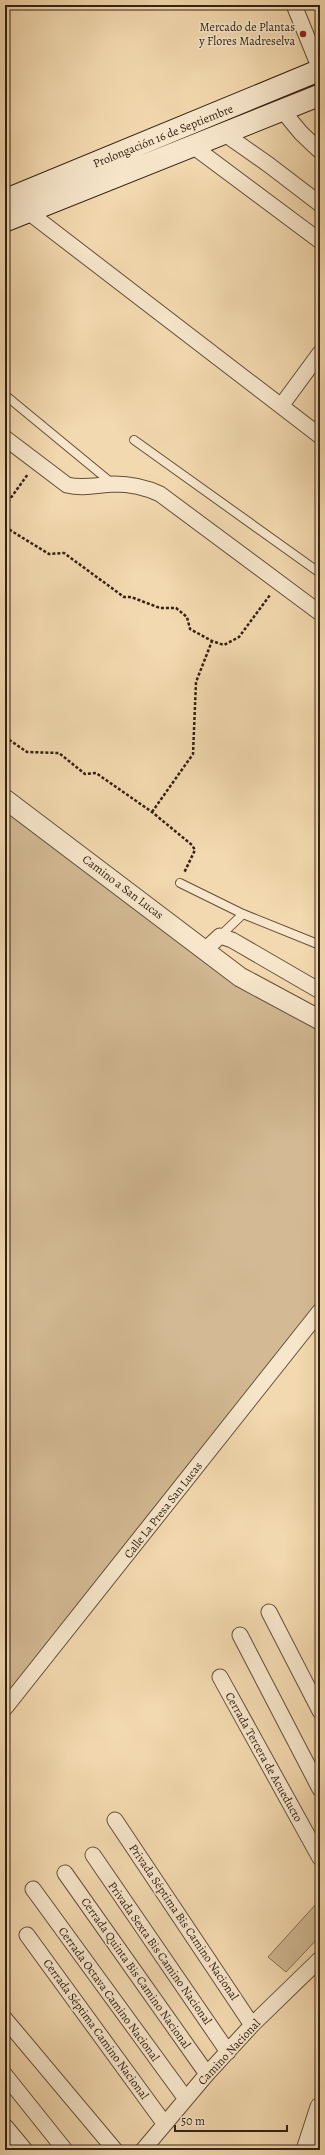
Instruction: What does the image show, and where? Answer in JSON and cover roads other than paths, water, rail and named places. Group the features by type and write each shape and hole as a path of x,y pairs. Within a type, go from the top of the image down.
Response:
{"main road":[{"name":"Prolongación 16 de Septiembre","path":"5,200 320,70"},
{"name":"Prolongación 16 de Septiembre","path":"5,221 27,211 194,147 320,95"}],"street":[{"path":"294,5 320,70"},
{"path":"282,110 301,133 320,151"},
{"path":"225,134 269,164 320,204"},
{"path":"194,147 320,241"},
{"path":"27,211 320,436"},
{"path":"281,406 320,353"},
{"path":"5,438 66,485 78,488 114,484 143,486 160,494 320,613"},
{"name":"Camino a San Lucas","path":"5,798 240,977 320,1020"},
{"path":"205,950 220,936 232,940 320,991"},
{"name":"Calle La Presa San Lucas","path":"5,1708 317,1322"},
{"path":"269,1612 320,1711"},
{"path":"240,1635 320,1789"},
{"name":"Cerrada Tercera de Acueducto","path":"220,1677 320,1858"},
{"name":"Privada Séptima Bis Camino Nacional","path":"115,1820 252,2025"},
{"name":"Privada Sexta Bis Camino Nacional","path":"93,1855 228,2052"},
{"name":"Cerrada Quinta Bis Camino Nacional","path":"65,1873 207,2074"},
{"name":"Cerrada Octava Camino Nacional","path":"33,1889 186,2099"},
{"name":"Cerrada Séptima Camino Nacional","path":"27,1935 164,2123"},
{"name":"Camino Nacional","path":"143,2150 164,2123 252,2025 318,1966"},
{"path":"5,2019 115,2150"},
{"path":"5,2075 65,2150"},
{"path":"306,2150 320,2107"},
{"path":"5,2126 24,2150"}],"lane":[{"path":"5,394 114,484"},
{"path":"134,440 320,573"},
{"path":"180,883 244,914 320,945"},
{"path":"220,936 244,914"}],"place":[{"name":"Mercado de Plantas y Flores Madreselva","path":"303,34"}]}
